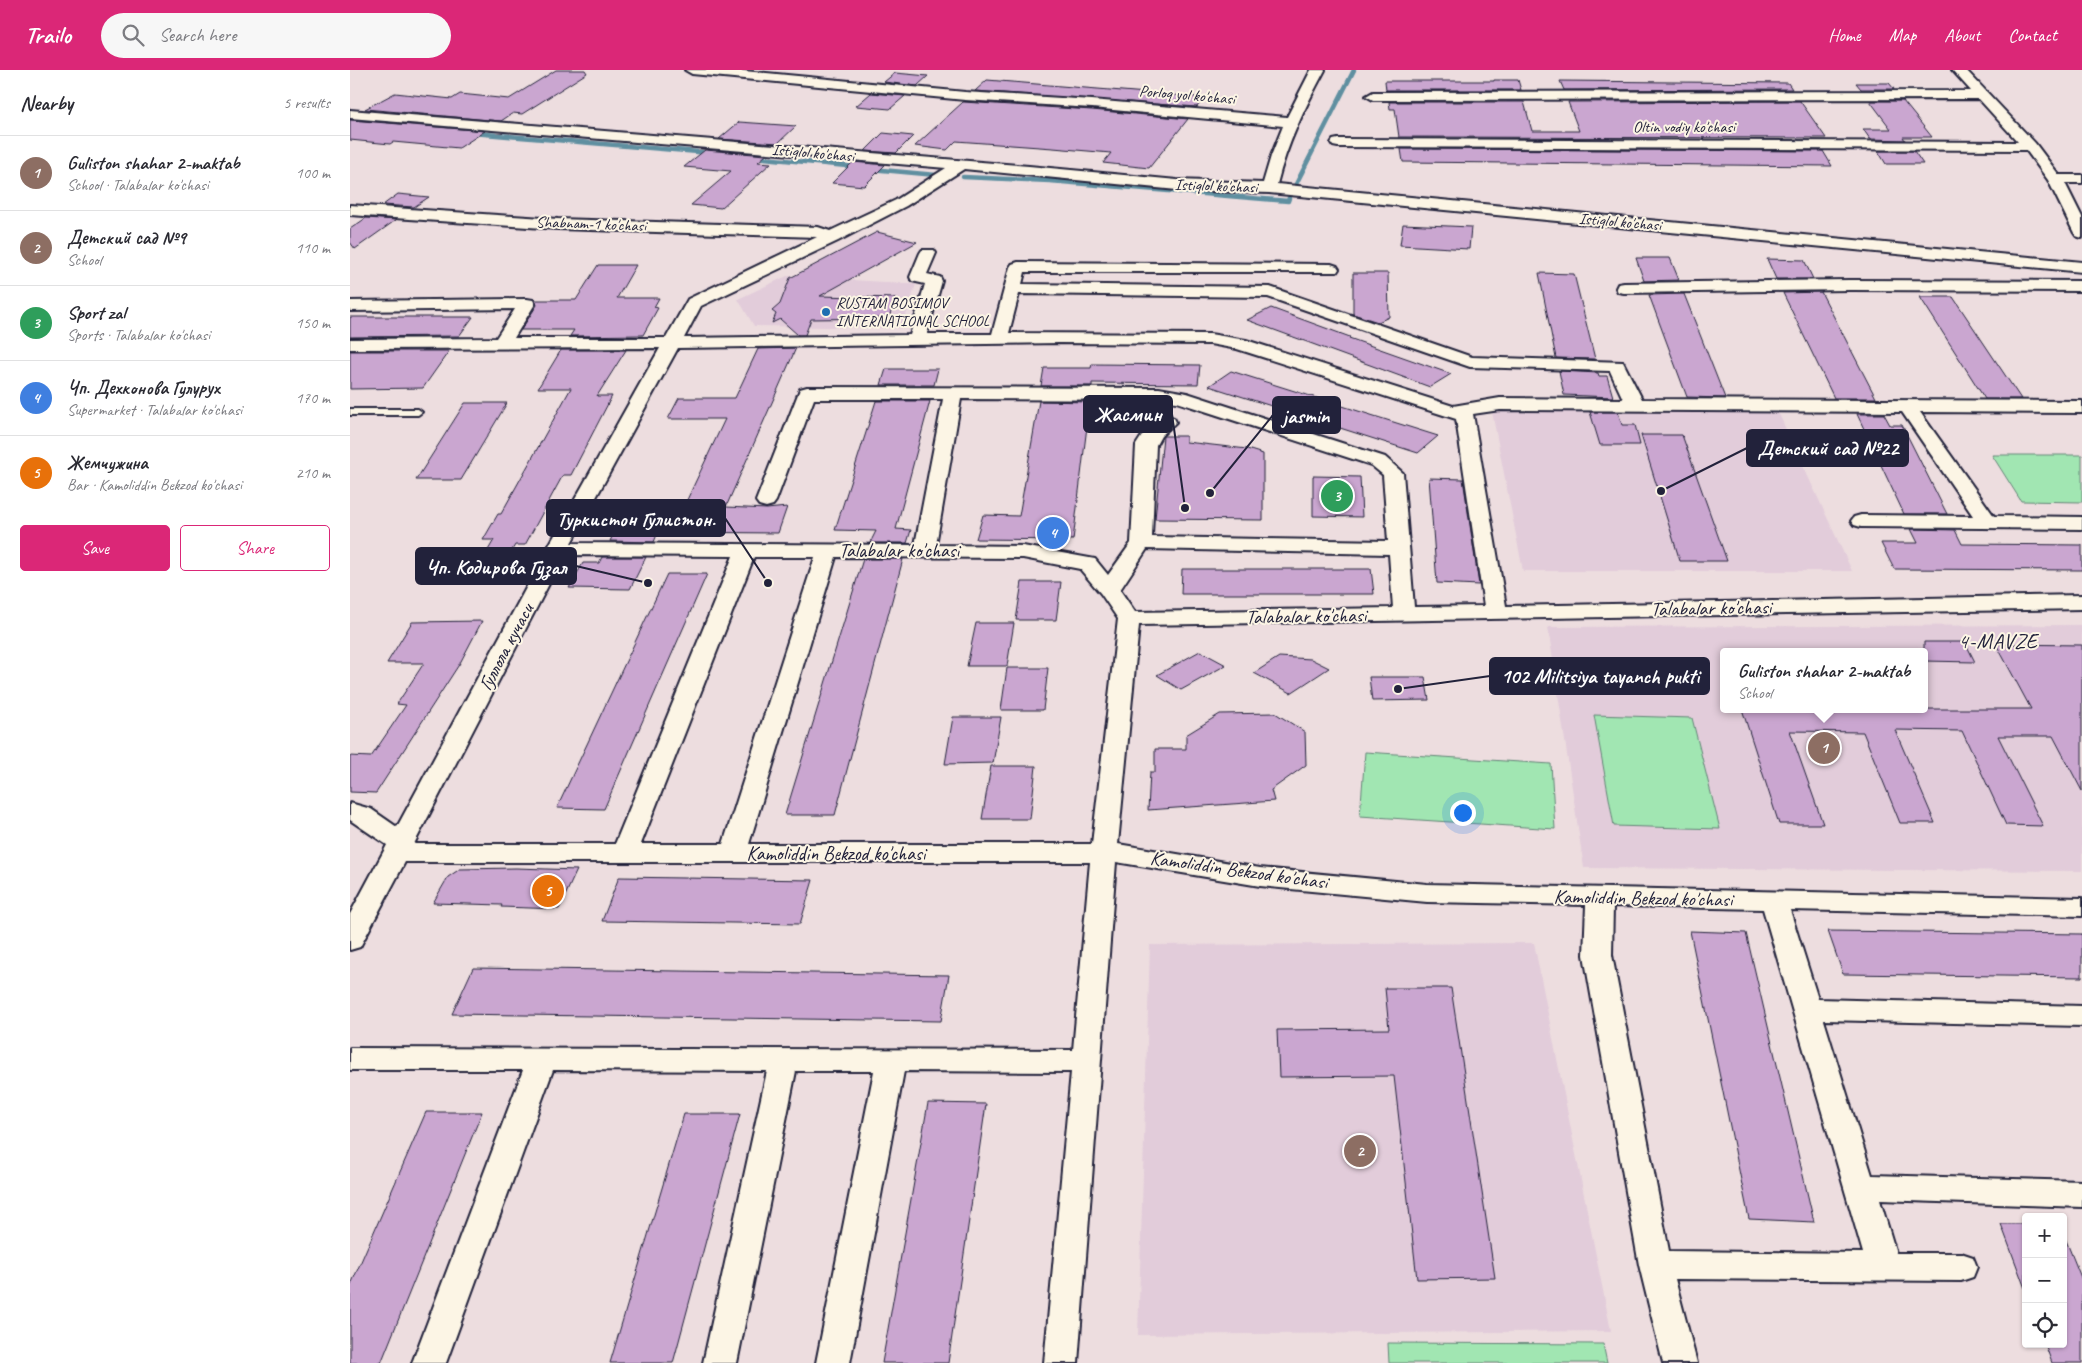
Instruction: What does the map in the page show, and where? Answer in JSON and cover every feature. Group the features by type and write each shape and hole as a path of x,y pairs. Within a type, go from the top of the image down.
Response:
{"street":[{"name":"Porloq yol ko'chasi","path":"694,70 965,96 1092,104 1290,122"},
{"path":"816,81 828,70"},
{"path":"1269,188 1276,156 1290,122 1318,70"},
{"path":"1959,70 2030,146 2055,180 2082,233"},
{"path":"1373,96 1983,95"},
{"name":"Istiqlol ko'chasi","path":"350,114 1177,185 1269,188 2082,267"},
{"name":"Oltin vodiy ko'chasi","path":"1338,143 2030,146"},
{"path":"832,238 901,203 960,165"},
{"path":"2055,180 2082,179"},
{"name":"Shabnam-1 ko'chasi","path":"350,210 558,224 818,232 832,238"},
{"name":"Гуллола кучаси","path":"350,940 558,549 694,303 832,238"},
{"path":"917,340 934,280 918,277 928,253"},
{"path":"1000,339 1018,266 1331,269"},
{"path":"1624,288 1850,285 2082,286"},
{"path":"1012,289 1270,292 1470,362 1617,366 1635,405"},
{"path":"350,306 527,304 501,344"},
{"path":"350,344 1000,339 1210,339 1240,344 1465,416 1496,612"},
{"path":"766,500 807,393 1158,394 1180,397 1378,461 1393,473 1404,614"},
{"path":"925,550 953,393"},
{"path":"1450,412 1500,404 2082,408"},
{"path":"1907,406 1988,522"},
{"path":"1109,590 1141,543 1146,445 1154,432 1167,422"},
{"path":"1861,521 2082,524"},
{"path":"1141,543 1399,548"},
{"name":"Talabalar ko'chasi","path":"558,549 1023,552 1086,564 1109,590 1129,619 2082,602"},
{"path":"625,853 746,550"},
{"path":"733,853 828,550"},
{"path":"1061,1363 1104,853 1129,619"},
{"path":"350,811 362,815 399,848"},
{"name":"Kamoliddin Bekzod ko'chasi","path":"399,848 625,853 1121,853 1260,877 1426,893 2082,907"},
{"path":"1600,897 1598,955 1655,1265 1680,1363"},
{"path":"1774,900 1884,1267"},
{"path":"1807,1009 2082,1016"},
{"path":"350,1059 1087,1061"},
{"path":"429,1363 542,1060"},
{"path":"720,1363 784,1060"},
{"path":"833,1363 891,1061"},
{"path":"1861,1187 2082,1194"},
{"path":"1655,1265 1961,1267"}],"lane":[{"path":"350,412 418,412"}],"shaded area":[{"name":"RUSTAM BOSIMOV INTERNATIONAL SCHOOL","path":"787,276 916,284 902,328 754,326 738,299"},
{"path":"1492,412 1778,412 1852,571 1523,571"},
{"path":"2082,625 2082,871 1584,868 1548,627"},
{"path":"1534,943 1611,1331 1138,1335 1150,945"}],"green space":[{"path":"1992,455 2082,455 2082,502 2021,501"},
{"path":"1594,715 1692,718 1720,829 1614,826"},
{"path":"1365,752 1551,764 1555,829 1360,816"},
{"path":"1388,1343 1603,1344 1607,1363 1389,1363"}],"building":[{"path":"556,70 585,70 587,73 522,114 513,113 501,121 365,109 395,93 452,99 460,94 509,99"},
{"path":"895,73 928,76 917,86 884,82"},
{"path":"987,80 1203,99 1197,107 975,91"},
{"path":"1518,80 1521,90 1386,90 1385,81 1494,81"},
{"path":"1560,81 1788,83 1792,89 1564,90"},
{"path":"1856,83 1889,83 1894,89 1861,89"},
{"path":"871,93 905,96 890,109 856,106"},
{"path":"1800,101 1826,138 1399,137 1395,109 1390,109 1389,102 1524,102 1532,131 1579,131 1568,102"},
{"path":"1870,101 1903,101 1932,137 1903,137 1905,140 1870,139 1863,129 1891,129"},
{"path":"963,102 1092,110 1188,119 1149,168 1103,163 1111,153 956,141 947,150 915,146"},
{"path":"350,120 485,131 459,148 393,142 390,144 350,140"},
{"path":"739,122 796,126 778,143 719,139"},
{"path":"883,133 913,136 896,153 865,151"},
{"path":"1401,149 1823,151 1832,166 1403,162"},
{"path":"705,150 766,155 758,162 771,163 721,208 691,205 731,171 684,167"},
{"path":"1878,151 1914,151 1923,164 1886,164"},
{"path":"853,162 885,165 864,186 832,183"},
{"path":"398,194 429,197 414,207 383,205"},
{"path":"366,218 396,220 355,249 350,242 350,229"},
{"path":"1403,224 1471,227 1469,249 1400,245"},
{"path":"877,232 917,242 820,296 895,298 889,318 811,319 805,335 798,335 780,319 772,323 776,314 772,311 780,304 790,278"},
{"path":"1636,258 1670,258 1679,280 1644,281"},
{"path":"1767,259 1804,260 1813,279 1776,279"},
{"path":"598,265 636,265 617,298 659,298 654,307 658,308 643,335 570,336 574,330 521,330 537,305 535,300 576,300"},
{"path":"1353,273 1388,273 1389,317 1378,322 1353,314"},
{"path":"1539,273 1574,274 1595,359 1556,358"},
{"path":"1821,292 1876,398 1834,398 1783,293"},
{"path":"1684,294 1725,398 1687,397 1649,295"},
{"path":"1920,297 1953,297 2021,399 1985,399"},
{"path":"1271,308 1451,374 1430,387 1247,320"},
{"path":"350,317 473,317 459,336 350,337"},
{"path":"796,348 726,507 767,509 787,507 778,533 658,532 654,542 610,541 630,502 686,502 725,419 668,419 679,398 735,398 758,349"},
{"path":"561,350 626,350 597,396 612,396 571,475 563,475 525,545 515,545 500,571 476,571 494,540 483,540 498,514 501,514 571,388 538,388"},
{"path":"350,351 449,351 423,388 350,389"},
{"path":"1092,364 1200,365 1198,384 1092,383 1092,386 1041,386 1044,368 1091,368"},
{"path":"886,369 938,369 934,385 881,385"},
{"path":"1231,371 1438,436 1418,453 1209,386"},
{"path":"1559,371 1598,373 1599,376 1607,376 1613,397 1564,395"},
{"path":"876,401 930,401 896,529 911,530 907,543 870,543 876,531 835,530"},
{"path":"1039,401 1090,402 1073,540 976,539 983,515 1019,516"},
{"path":"465,403 507,403 461,480 416,480"},
{"path":"1590,412 1618,412 1622,425 1635,425 1640,445 1600,445"},
{"path":"1857,414 1884,414 1890,425 1902,425 1947,514 1904,514"},
{"path":"1641,435 1682,435 1727,561 1680,561"},
{"path":"1163,436 1186,436 1186,442 1247,449 1263,454 1263,520 1155,519"},
{"path":"1313,476 1360,477 1362,517 1313,516"},
{"path":"1429,478 1463,479 1479,585 1437,583"},
{"path":"1911,529 1955,530 1962,544 2082,545 2082,570 1894,569 1881,543 1918,543"},
{"path":"602,557 646,557 630,589 569,588 583,563 599,563"},
{"path":"863,559 903,559 835,815 785,815"},
{"path":"1182,569 1371,569 1374,594 1181,594"},
{"path":"667,574 707,574 604,809 557,808"},
{"path":"1022,582 1061,582 1056,620 1016,620"},
{"path":"482,621 460,663 376,793 350,792 350,756 371,757 406,705 397,704 424,663 387,663 412,622"},
{"path":"976,623 1014,623 1007,666 967,666"},
{"path":"1924,642 1965,642 1975,662 1928,661 1928,648 1924,648"},
{"path":"1996,644 2082,645 2082,791 2053,736 1998,736 2043,826 2006,825 1962,731 1895,730 1935,823 1900,823 1863,732 1790,731 1823,824 1779,824 1743,713 1928,713 1928,709 2031,709"},
{"path":"1200,651 1226,665 1181,690 1157,675"},
{"path":"1279,657 1311,659 1329,668 1291,693 1254,673"},
{"path":"1007,668 1048,668 1043,710 1001,710"},
{"path":"1369,677 1425,677 1429,700 1372,701"},
{"path":"1275,713 1305,732 1306,765 1271,790 1274,801 1148,810 1150,772 1155,772 1155,749 1186,749 1186,735 1220,714"},
{"path":"953,717 1001,717 993,763 945,764"},
{"path":"991,766 1036,766 1030,819 982,819"},
{"path":"460,869 577,870 559,909 433,903 448,877"},
{"path":"619,877 813,880 800,924 602,921"},
{"path":"1690,931 1746,933 1814,1222 1749,1219"},
{"path":"1828,931 2082,934 2082,977 1843,974"},
{"path":"473,968 949,975 941,1021 452,1014"},
{"path":"1385,988 1451,988 1495,1278 1417,1279 1394,1076 1279,1077 1277,1030 1389,1029"},
{"path":"928,1103 986,1104 948,1363 882,1363"},
{"path":"426,1112 482,1112 381,1363 350,1363 350,1287"},
{"path":"684,1114 740,1114 673,1363 610,1363"},
{"path":"2001,1224 2022,1224 2022,1280"},
{"path":"2067,1243 2082,1280 2082,1363 2052,1363 2046,1348 2067,1348"}],"waterway":[{"path":"1294,188 1354,70"},
{"path":"473,133 710,153"},
{"path":"754,157 857,167"},
{"path":"871,169 936,175"},
{"path":"963,177 1050,181 1288,201 1289,198"}],"place":[{"name":"RUSTAM BOSIMOV INTERNATIONAL SCHOOL","path":"826,312"},
{"name":"Детский сад №22","path":"1661,491"},
{"name":"jasmin","path":"1210,493"},
{"name":"Sport zal","path":"1337,496"},
{"name":"Жасмин","path":"1185,508"},
{"name":"Чп. Дехконова Гулурух","path":"1053,533"},
{"name":"Чп. Кодирова Гузал","path":"648,583"},
{"name":"Туркистон Гулистон.","path":"768,583"},
{"name":"102 Militsiya tayanch pukti","path":"1398,689"},
{"name":"Guliston shahar 2-maktab","path":"1824,748"},
{"name":"Жемчужина","path":"548,891"},
{"name":"Детский сад №9","path":"1360,1151"}],"district":[{"name":"4-MAVZE","path":"1998,641"}]}
